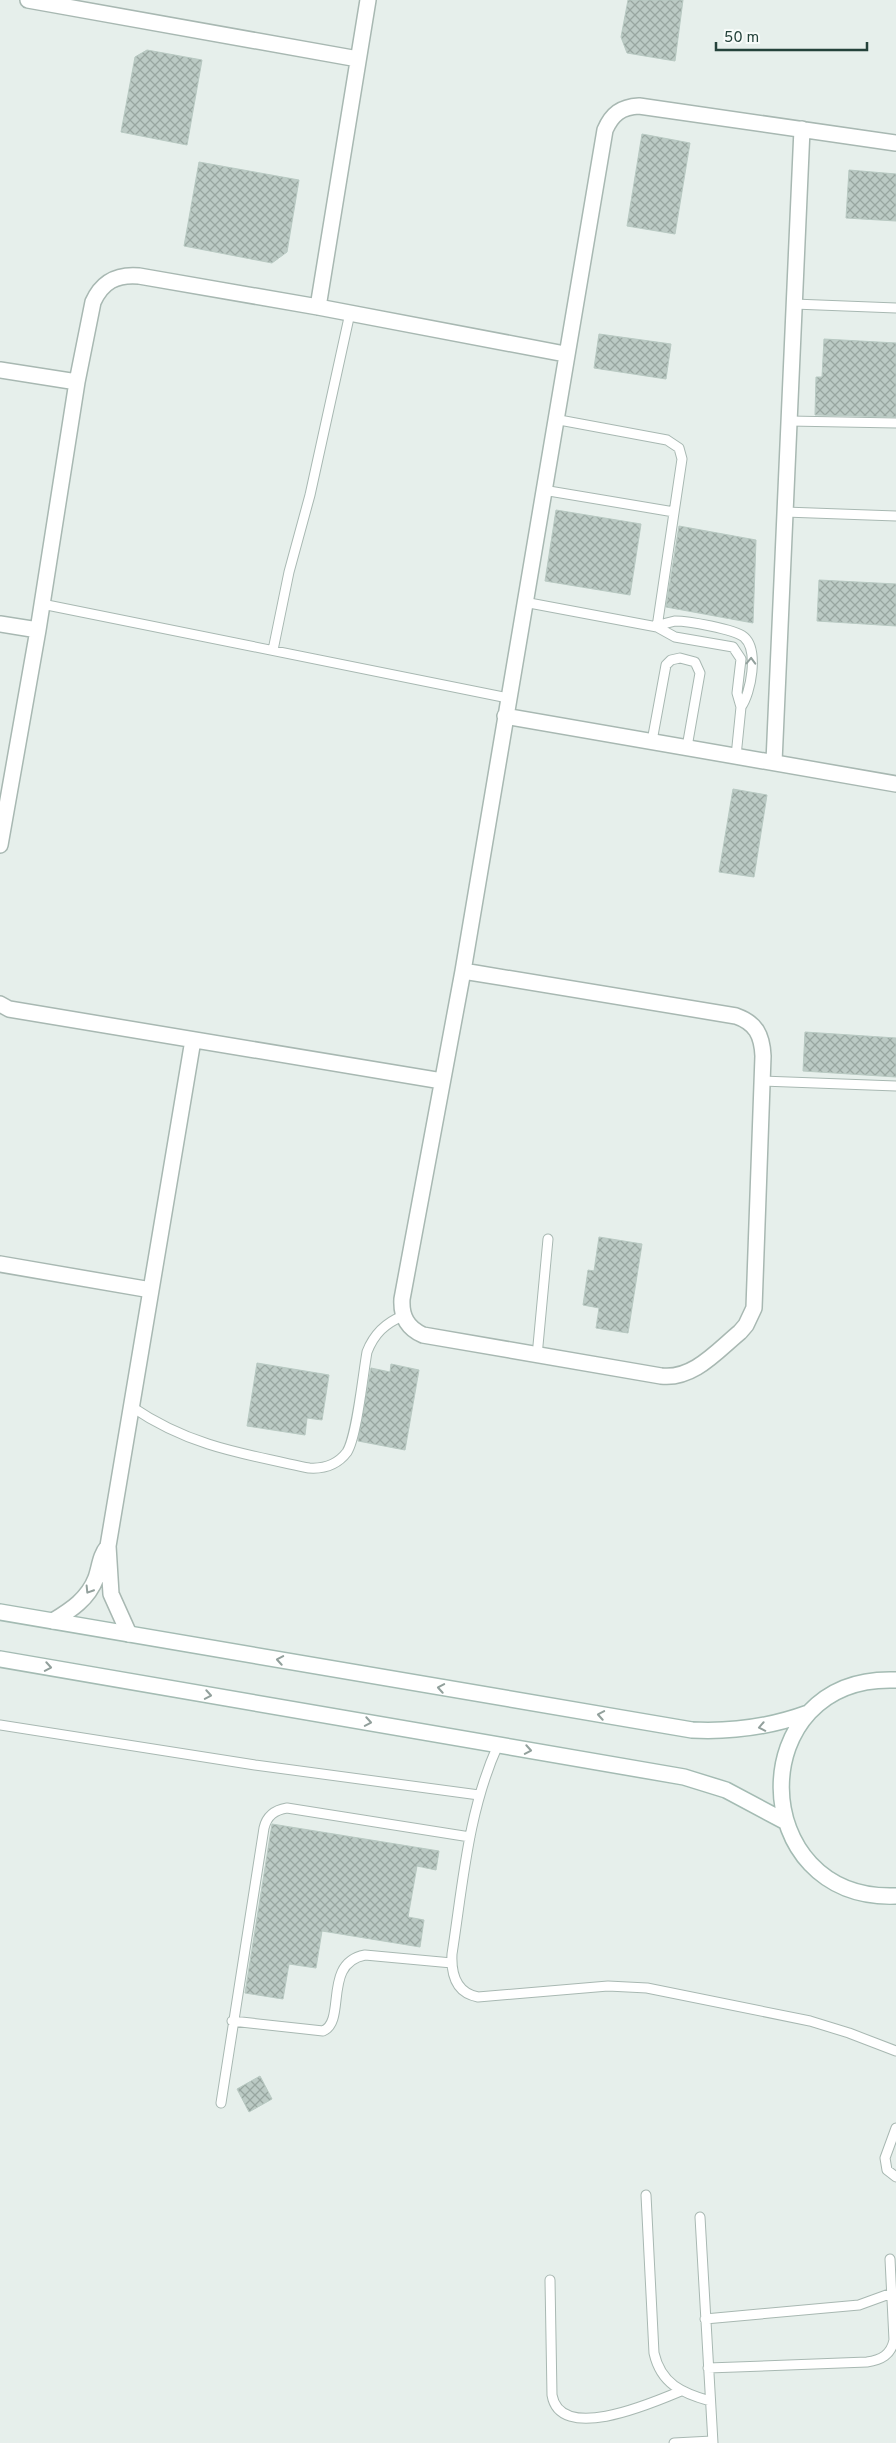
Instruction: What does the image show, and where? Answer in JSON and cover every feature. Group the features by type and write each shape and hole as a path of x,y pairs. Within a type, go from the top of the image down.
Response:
{"street":[{"path":"28,0 358,59"},
{"path":"318,306 368,0"},
{"path":"463,971 736,1016 750,1022 759,1032 763,1045 754,1308 746,1325 694,1370 678,1376 661,1376 423,1335 414,1331 403,1316 402,1298 463,971 554,419 605,130 609,120 617,111 628,106 640,106 896,143"},
{"path":"774,762 802,129"},
{"path":"0,845 38,630 77,382 93,302 98,292 116,278 127,275 139,276 318,306 566,354"},
{"path":"0,370 77,382"},
{"path":"0,624 38,630"},
{"path":"505,716 896,784"},
{"path":"0,1004 9,1009 442,1081"},
{"path":"129,1634 111,1594 108,1546 193,1040"},
{"path":"0,1264 151,1290"},
{"path":"53,1621 74,1607 86,1596 95,1581 102,1555 108,1546"},
{"path":"0,1612 692,1730 739,1731 786,1722 808,1714"},
{"path":"0,1659 684,1777 726,1790 786,1822"},
{"path":"896,1680 882,1679 849,1686 821,1702 808,1714 790,1741 782,1765 780,1790 786,1822 800,1852 824,1875 853,1890 868,1894 896,1896"}],"lane":[{"path":"794,304 896,308"},
{"path":"273,650 289,572 310,495 350,313"},
{"path":"554,419 666,440 676,444 682,458 657,627"},
{"path":"789,421 896,423"},
{"path":"543,490 674,512"},
{"path":"785,512 896,516"},
{"path":"524,602 657,627 675,637 728,645 737,650 741,659 737,693 741,707"},
{"path":"42,604 508,698"},
{"path":"657,627 668,623 682,622 733,632 744,638 752,653 749,689 741,707 736,756"},
{"path":"652,741 666,665 670,660 680,658 695,662 700,673 686,747"},
{"path":"762,1081 896,1086"},
{"path":"537,1356 548,1239"},
{"path":"132,1407 166,1428 204,1444 309,1468 326,1467 341,1458 350,1443 367,1352 371,1342 384,1326 403,1316"},
{"path":"0,1725 255,1765 478,1795"},
{"path":"498,1745 478,1795 470,1837 452,1963 459,1988 471,1996 608,1986 647,1988 810,2021 849,2033 896,2051"},
{"path":"221,2103 232,2021 267,1819 274,1812 287,1808 470,1837"},
{"path":"232,2021 323,2031 331,2023 343,1968 355,1958 370,1955 452,1963"},
{"path":"896,2128 885,2164 891,2175 896,2177"},
{"path":"646,2195 654,2353 657,2365 662,2376 681,2391 710,2400"},
{"path":"674,2443 713,2442 700,2217"},
{"path":"708,2368 879,2360 890,2352 894,2340 890,2259"},
{"path":"550,2280 552,2395 556,2408 565,2419 578,2424 604,2422 681,2391"},
{"path":"706,2319 859,2305 892,2293"}],"building":[{"path":"628,0 683,0 675,61 627,53 621,37"},
{"path":"147,50 202,60 187,145 121,132 135,57"},
{"path":"642,134 690,143 675,234 627,226"},
{"path":"199,162 299,180 287,252 272,263 184,246"},
{"path":"849,170 896,174 896,221 846,218"},
{"path":"599,334 671,344 666,379 594,368"},
{"path":"824,339 896,343 896,417 815,415 816,377 822,377"},
{"path":"556,510 641,524 630,595 545,581"},
{"path":"679,526 756,540 753,623 666,607"},
{"path":"819,580 896,584 896,626 817,621"},
{"path":"733,789 767,795 754,877 719,872"},
{"path":"805,1032 896,1038 896,1077 803,1071"},
{"path":"599,1237 642,1244 628,1333 596,1328 599,1308 583,1305 588,1270 594,1271"},
{"path":"257,1363 329,1375 322,1420 307,1418 305,1435 247,1426"},
{"path":"391,1364 419,1370 405,1450 358,1441 371,1368 390,1372"},
{"path":"272,1824 439,1851 436,1870 417,1866 408,1917 424,1920 420,1947 322,1931 316,1968 289,1964 283,1999 245,1993"},
{"path":"260,2076 272,2099 249,2112 237,2089"}]}
